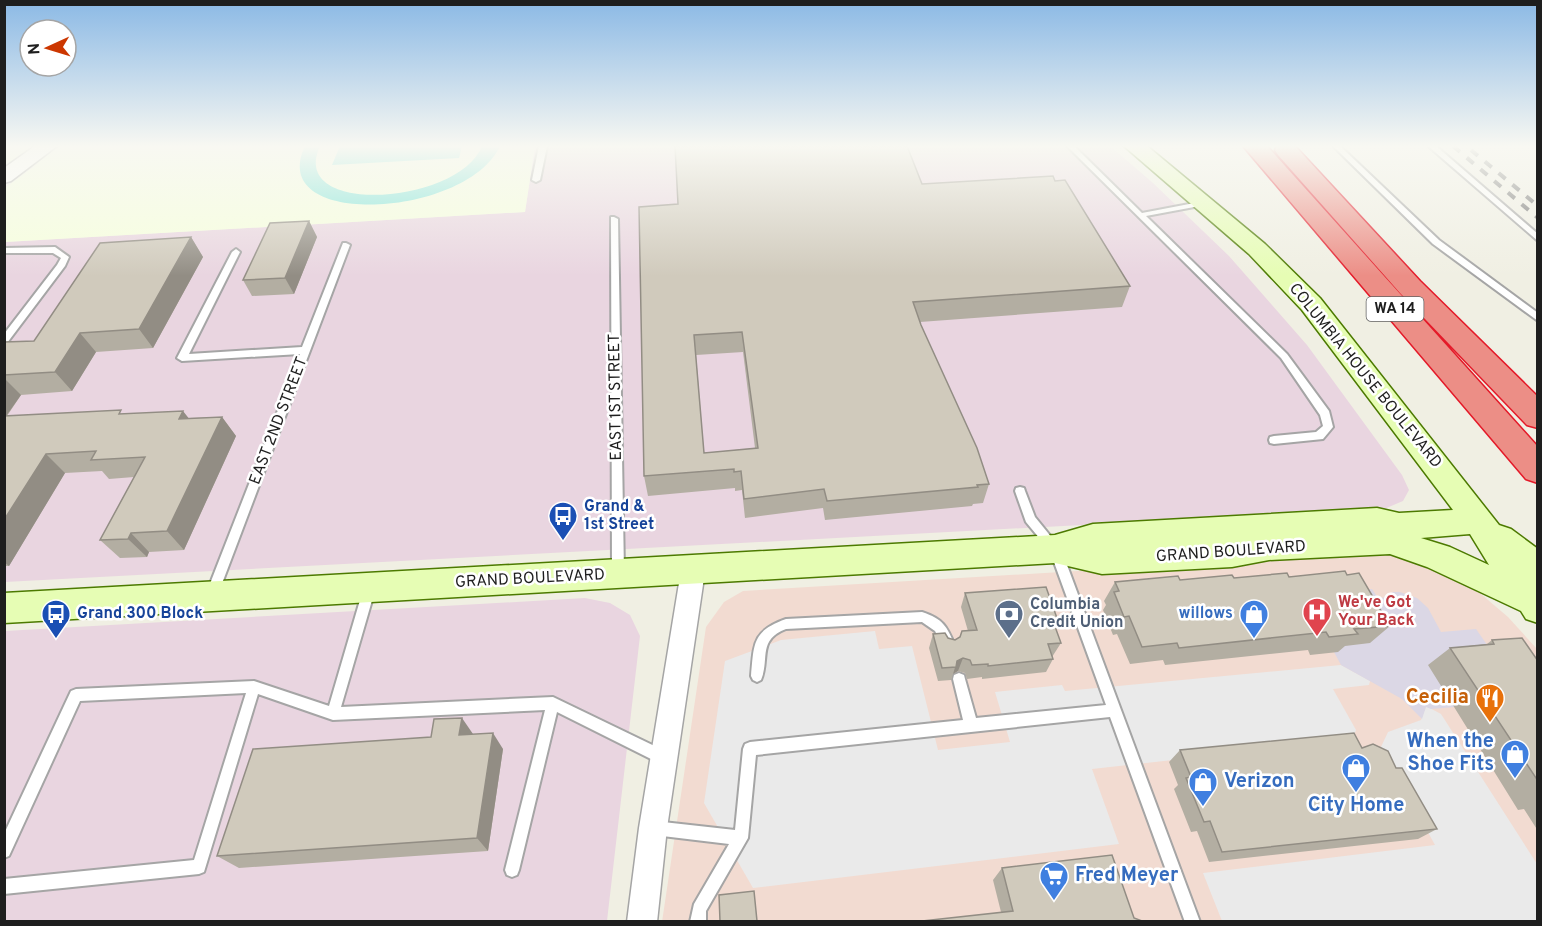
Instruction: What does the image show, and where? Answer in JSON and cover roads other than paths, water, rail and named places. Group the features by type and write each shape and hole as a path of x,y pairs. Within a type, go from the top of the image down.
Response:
{"highway":[{"name":"WA 14","path":"1292,189 1538,470"},
{"name":"WA 14","path":"1322,189 1410,287 1538,417"}],"main road":[{"name":"COLUMBIA HOUSE BOULEVARD","path":"1186,189 1257,249 1311,304 1479,521 1535,605"},
{"name":"COLUMBIA HOUSE BOULEVARD","path":"1479,521 1538,569"},
{"name":"GRAND BOULEVARD","path":"4,608 1055,549 1102,560 1232,553 1479,521"},
{"path":"1395,533 1535,605"}],"street":[{"path":"642,921 653,828 693,571"}],"lane":[{"path":"1115,189 1284,356 1325,414 1328,427 1319,436 1274,440"},
{"path":"1381,189 1436,243 1538,318"},
{"path":"1481,189 1538,239"},
{"path":"1142,215 1202,203"},
{"name":"EAST 1ST STREET","path":"614,219 618,575"},
{"name":"EAST 2ND STREET","path":"211,597 346,245"},
{"path":"4,251 55,250 65,257 61,266 4,341"},
{"path":"236,252 182,358 306,350"},
{"path":"1020,491 1030,519 1055,549 1193,921"},
{"path":"333,714 369,588"},
{"path":"757,676 761,641 766,633 786,624 922,617 932,620 943,628 949,646"},
{"path":"959,680 971,726"},
{"path":"4,851 76,695 254,687 333,714 553,703 664,758"},
{"path":"4,887 199,867 254,687"},
{"path":"512,870 553,703"},
{"path":"698,921 699,909 741,838 750,750 1115,710"},
{"path":"653,828 741,838"}],"railway":[{"path":"1504,189 1538,218"},
{"path":"1518,189 1538,206"}],"place":[{"name":"Grand & 1st Street","path":"563,542"},
{"name":"We've Got Your Back","path":"1317,638"},
{"name":"Grand 300 Block","path":"56,640"},
{"name":"Columbia Credit Union","path":"1009,640"},
{"name":"willows","path":"1254,640"},
{"name":"Cecilia","path":"1490,724"},
{"name":"When the Shoe Fits","path":"1515,780"},
{"name":"City Home","path":"1356,794"},
{"name":"Verizon","path":"1203,808"},
{"name":"Fred Meyer","path":"1054,902"}]}
